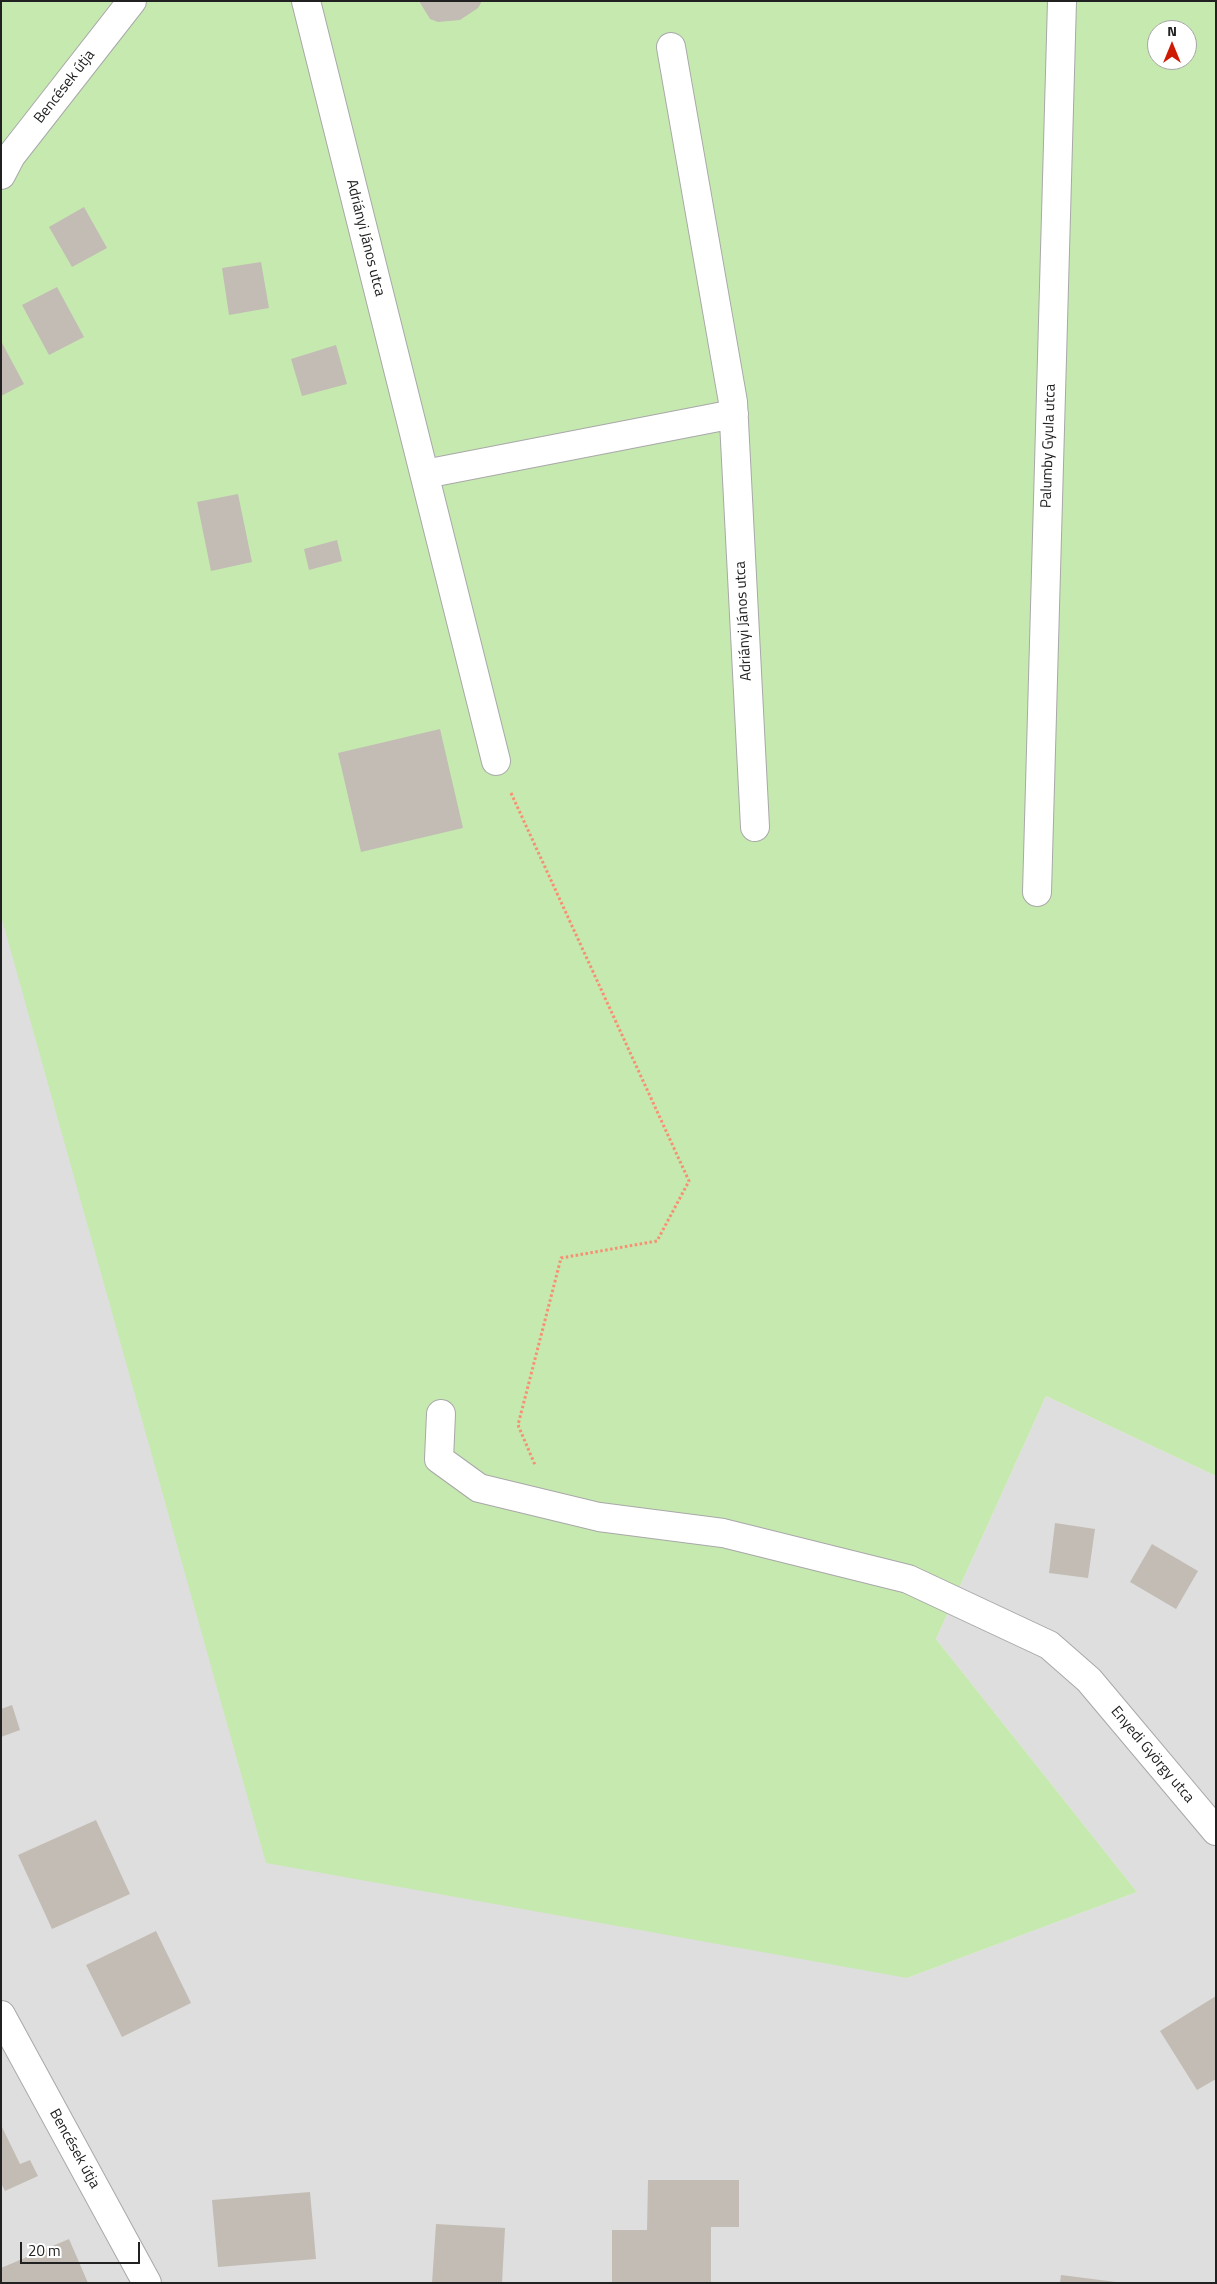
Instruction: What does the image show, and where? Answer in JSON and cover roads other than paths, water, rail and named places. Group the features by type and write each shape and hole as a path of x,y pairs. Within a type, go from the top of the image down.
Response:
{"street":[{"name":"Bencések útja","path":"1,175 11,156 132,1"},
{"name":"Adriányi János utca","path":"306,1 496,761"},
{"name":"Palumby Gyula utca","path":"1037,892 1062,1"},
{"name":"Adriányi János utca","path":"671,47 734,414 755,827"},
{"path":"424,474 734,414"},
{"name":"Enyedi György utca","path":"441,1414 439,1460 479,1488 599,1517 723,1533 908,1579 1049,1645 1089,1680 1216,1831"},
{"name":"Bencések útja","path":"1,2015 147,2283"}]}
